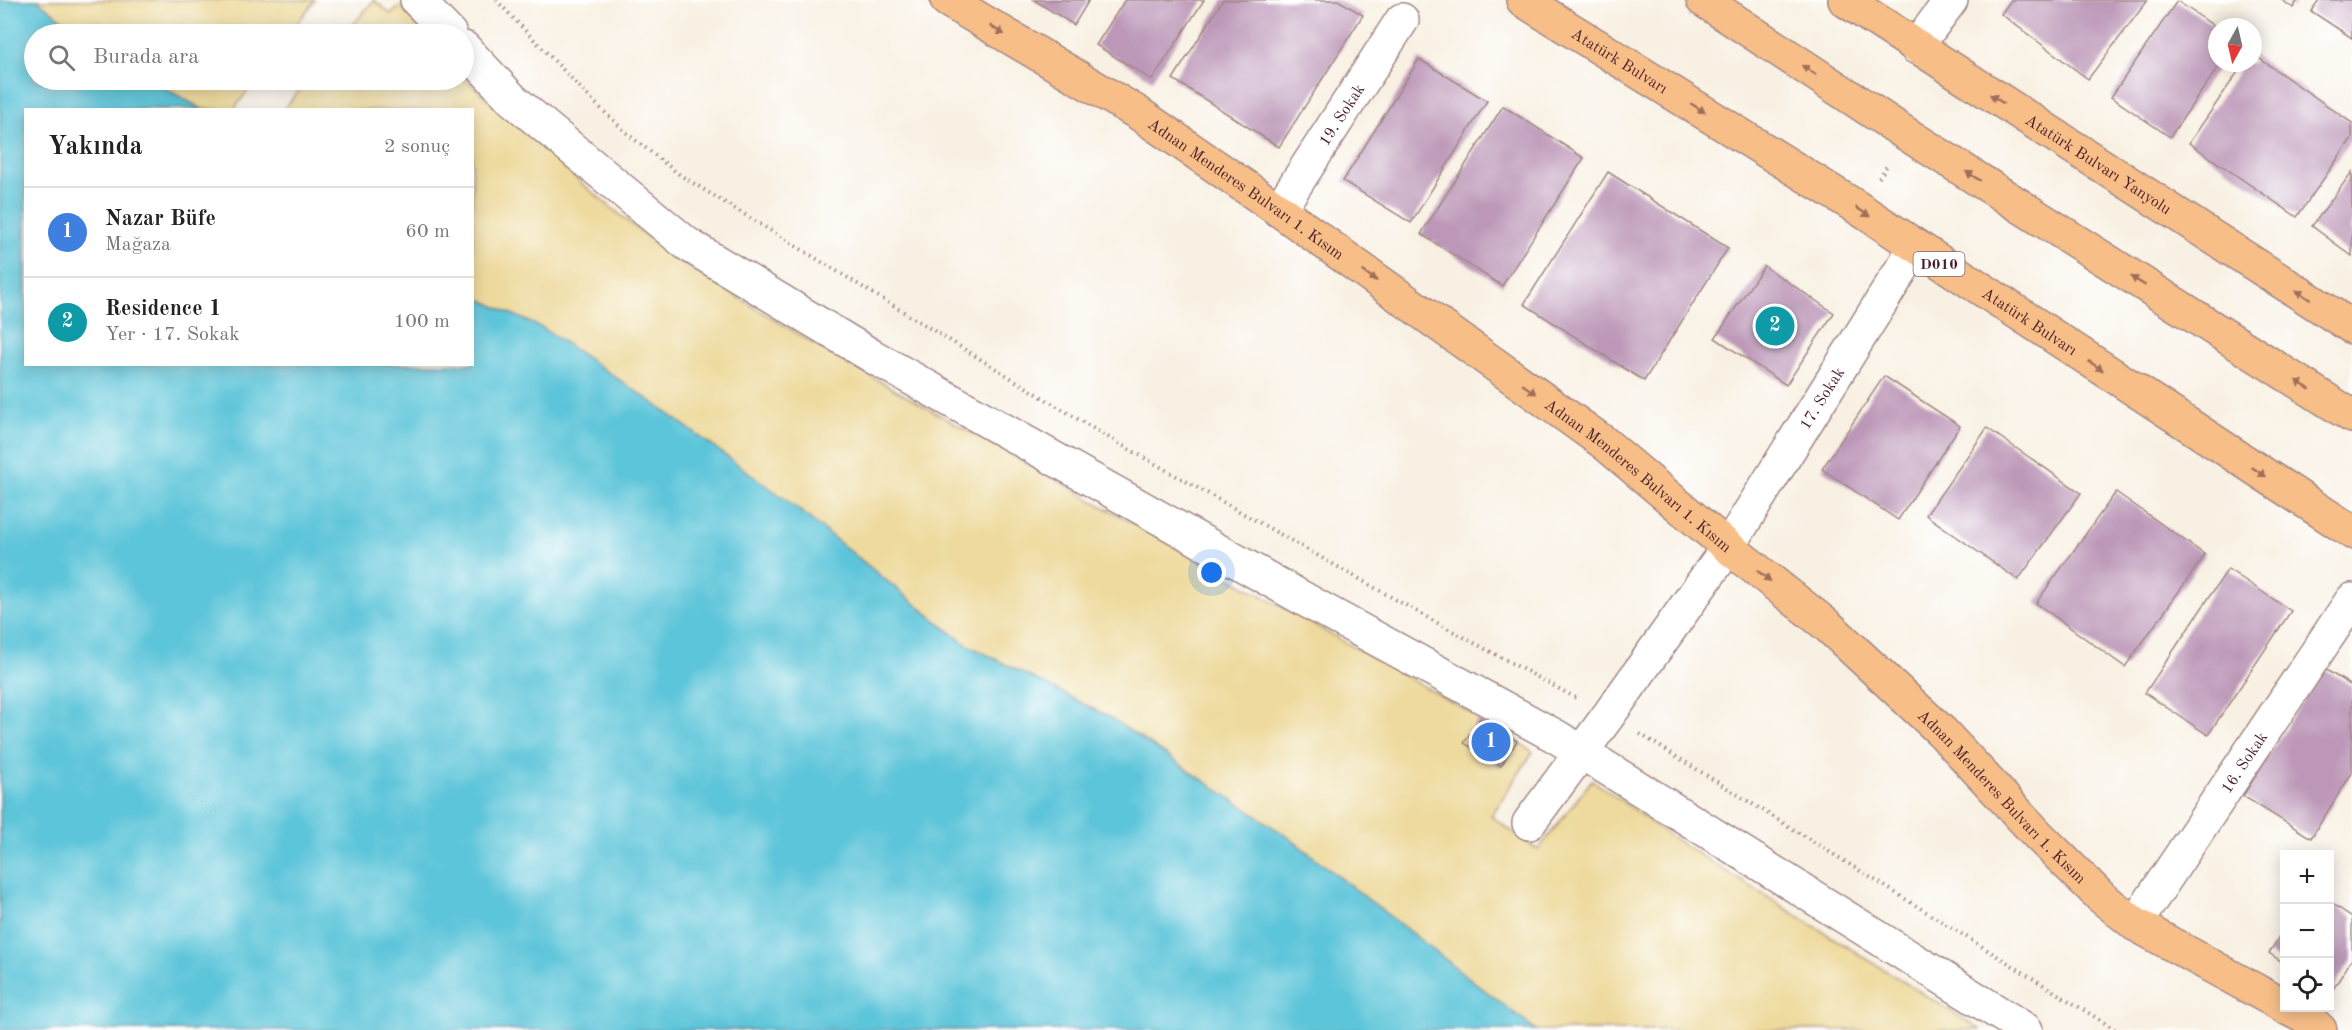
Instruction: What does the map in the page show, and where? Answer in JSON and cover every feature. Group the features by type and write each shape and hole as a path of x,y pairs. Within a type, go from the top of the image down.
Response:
{"main road":[{"name":"Adnan Menderes Bulvarı 1. Kısım","path":"947,0 1138,114 1279,210 1603,442 1728,547 1828,626 1925,716 2038,835 2100,896 2135,924 2280,1004"},
{"name":"Atatürk Bulvarı","path":"1523,0 1858,208 1915,248 2352,532"},
{"path":"1702,0 1908,135 2352,416"},
{"path":"1821,0 1876,21"},
{"name":"Atatürk Bulvarı Yanyolu","path":"1845,0 2352,327"},
{"name":"Adnan Menderes Bulvarı 1. Kısım","path":"2295,1012 2308,1019 2320,1030"}],"street":[{"path":"417,0 440,24"},
{"path":"1916,47 1951,0"},
{"name":"19. Sokak","path":"1279,210 1402,20"},
{"path":"474,59 513,100 687,244 872,356 1581,752 2026,1030"},
{"name":"17. Sokak","path":"1529,823 1728,547 1915,248"},
{"name":"16. Sokak","path":"2135,924 2352,600"}],"path":[{"path":"496,0 595,103 629,135 680,175 1104,435 1658,744 2116,1030"}],"sand":[{"path":"37,0 315,0 297,24 68,24"},
{"path":"374,0 391,14 401,6 416,24 354,24"},
{"path":"474,87 580,182 669,255 824,350 1480,718 1465,743 1501,766 1517,741 1533,752 1491,816 1538,850 1592,780 1671,837 1981,1030 1536,1030 1288,837 1109,717 964,643 789,502 655,404 544,329 474,296 474,108 285,108 300,90 474,90"},
{"path":"168,90 248,90 235,108 200,108"}],"water":[{"path":"0,0 37,0 68,24 24,24 24,90 168,90 200,108 24,108 24,366 474,366 474,296 544,329 655,404 789,502 964,643 1109,717 1288,837 1536,1030 0,1030"}],"building":[{"path":"1034,0 1089,0 1074,25"},
{"path":"1125,0 1204,0 1152,80 1096,45"},
{"path":"1223,0 1338,0 1363,15 1279,147 1173,79"},
{"path":"2011,0 2148,0 2088,79 2001,14"},
{"path":"2282,0 2298,0 2293,8"},
{"path":"2319,0 2352,0 2352,38 2311,11"},
{"path":"2177,1 2208,22 2208,72 2215,72 2170,137 2111,97"},
{"path":"1419,59 1487,101 1411,223 1343,181"},
{"path":"2262,60 2352,123 2352,138 2297,217 2189,143 2238,72 2262,72"},
{"path":"1503,106 1584,158 1502,286 1421,234"},
{"path":"1608,172 1728,248 1644,381 1524,304"},
{"path":"2352,172 2352,256 2312,226"},
{"path":"1764,266 1834,313 1786,385 1715,338"},
{"path":"1884,376 1960,426 1898,520 1822,469"},
{"path":"1987,428 2081,493 2018,580 1926,515"},
{"path":"2116,492 2205,555 2125,667 2036,603"},
{"path":"2228,569 2291,611 2208,735 2145,693"},
{"path":"2323,668 2352,686 2352,773 2311,838 2243,796"},
{"path":"1480,718 1517,741 1501,766 1464,743"},
{"path":"2334,905 2352,917 2352,959 2334,988"},
{"path":"2280,935 2280,960 2269,953"}],"place":[{"name":"Residence 1","path":"1775,326"},
{"name":"Nazar Büfe","path":"1491,742"}]}
